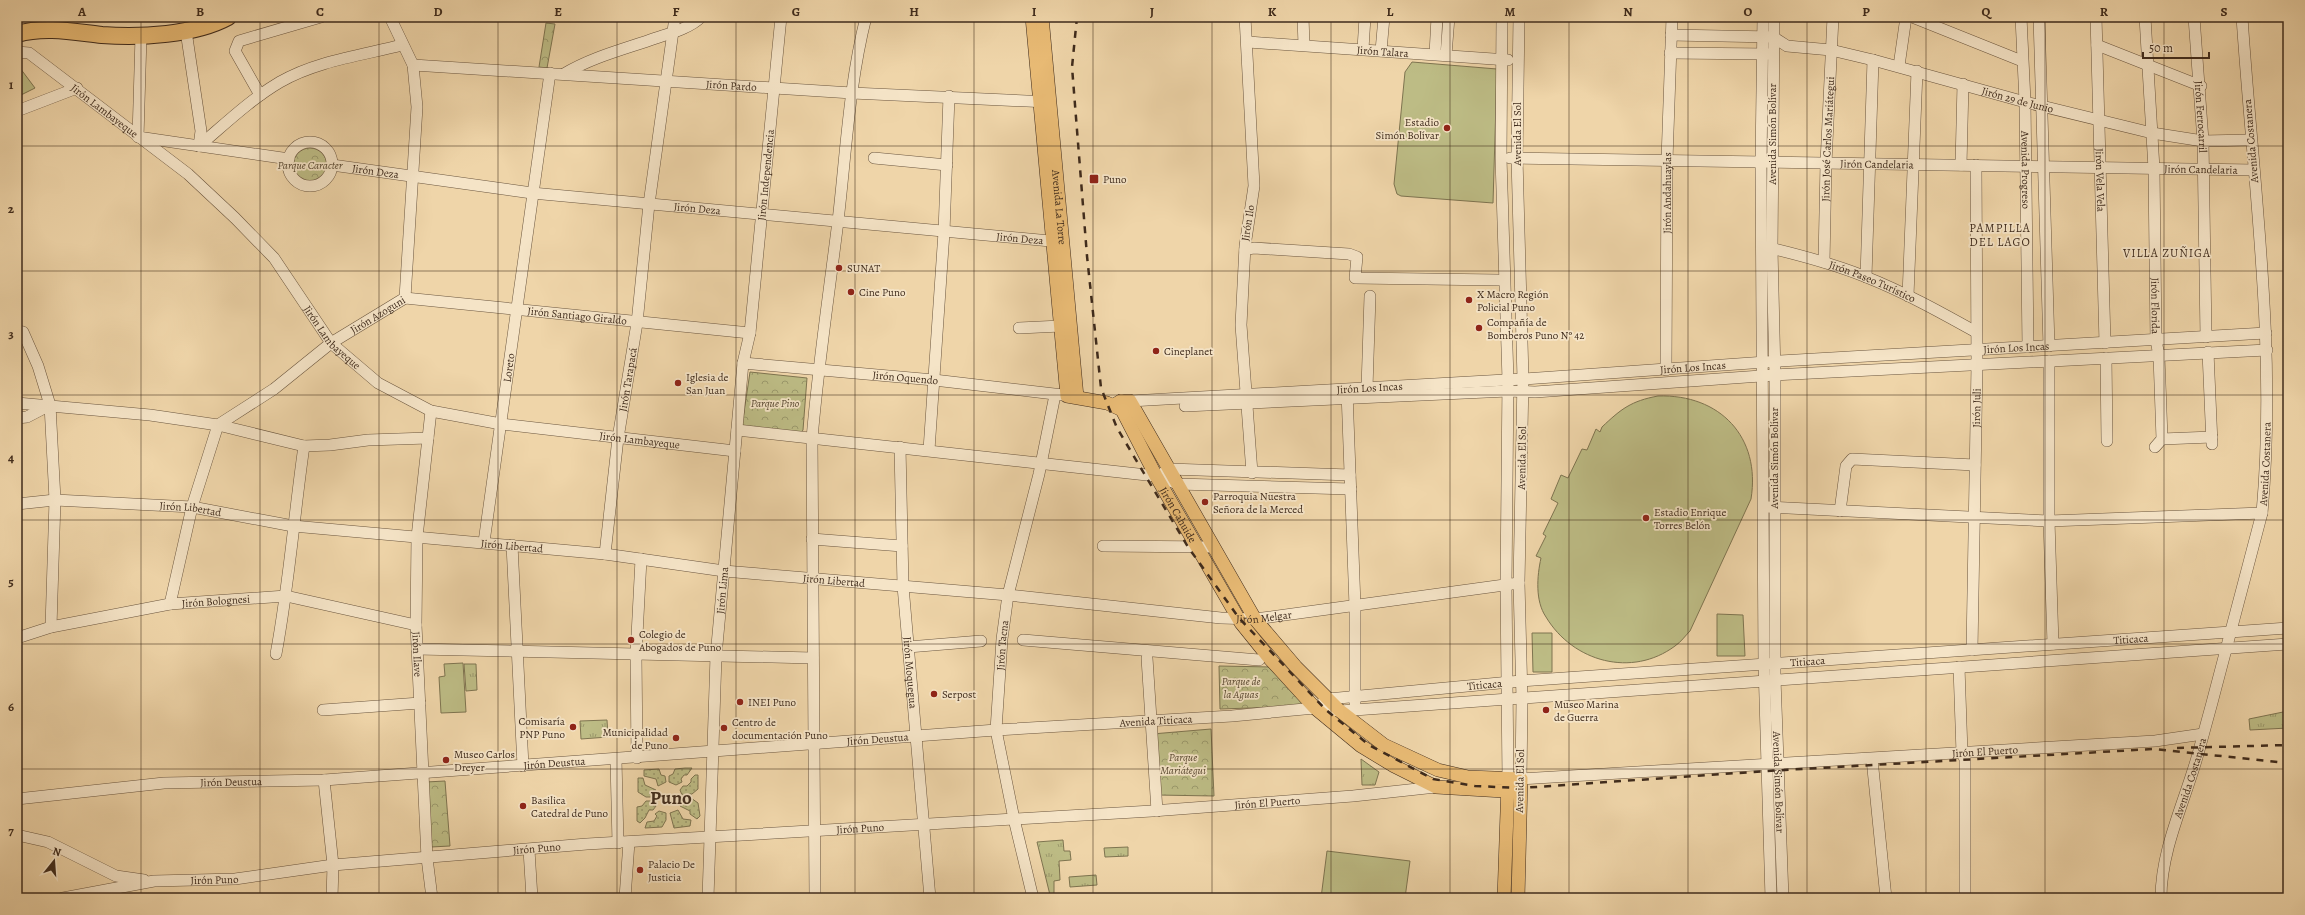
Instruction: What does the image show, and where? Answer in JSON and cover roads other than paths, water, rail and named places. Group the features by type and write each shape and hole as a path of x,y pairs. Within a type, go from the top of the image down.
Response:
{"highway":[{"path":"17,34 51,30 104,35 141,36 186,31 228,17"}],"main road":[{"name":"Avenida La Torre","path":"1032,17 1045,102"},
{"name":"Avenida La Torre","path":"1042,17 1045,102 1058,242 1067,396"},
{"name":"Avenida La Torre","path":"1058,242 1061,326 1067,396"},
{"path":"1067,396 1124,405 1178,484 1255,619 1296,667 1340,711 1384,745 1418,762 1438,770 1514,786"},
{"name":"Jirón Cahuide","path":"1124,405 1156,476 1239,618 1270,659 1315,708 1362,746 1394,766 1436,787"},
{"name":"Jirón El Puerto","path":"1436,787 1514,786"},
{"name":"Avenida El Sol","path":"1504,898 1514,786"},
{"name":"Avenida El Sol","path":"1514,786 1518,898"}],"street":[{"path":"260,95 235,51 239,41 321,17"},
{"path":"390,17 402,45 413,65"},
{"name":"Jirón Tarapacá","path":"605,554 618,438 637,323 649,204 675,17"},
{"path":"564,74 580,64 695,23 701,17"},
{"name":"Jirón Independencia","path":"750,333 781,17"},
{"path":"815,898 812,439 818,370 838,222 852,93 860,40 866,17"},
{"name":"Jirón Ilo","path":"1245,17 1248,42 1254,186 1245,250 1241,325 1252,473"},
{"path":"1303,17 1304,45"},
{"path":"1363,49 1365,17"},
{"path":"1381,51 1384,17"},
{"path":"1438,17 1441,55"},
{"path":"1441,55 1448,17"},
{"name":"Avenida El Sol","path":"1502,17 1501,158 1508,385 1506,585 1507,682 1514,786"},
{"name":"Avenida El Sol","path":"1514,786 1522,699 1519,583 1523,379 1517,158 1518,17"},
{"name":"Jirón Andahuaylas","path":"1666,370 1667,160 1670,35 1672,17"},
{"name":"Avenida Simón Bolívar","path":"1763,17 1768,37"},
{"name":"Avenida Simón Bolívar","path":"1774,17 1768,37 1767,54 1766,162 1769,362 1769,664 1773,765 1783,898"},
{"name":"Jirón José Carlos Mariátegui","path":"1824,262 1830,50 1833,17"},
{"path":"1899,66 1906,17"},
{"path":"1912,17 2022,61"},
{"name":"Avenida Progreso","path":"2021,17 2025,102 2028,347"},
{"name":"Avenida Progreso","path":"2039,17 2049,346"},
{"name":"Jirón Vela Vela","path":"2096,17 2105,343"},
{"name":"Jirón Florida","path":"2145,17 2154,169 2156,340 2159,356 2159,443 2212,440 2208,352"},
{"name":"Jirón Ferrocarril","path":"2194,17 2201,86 2206,337"},
{"name":"Avenida Costanera","path":"2161,898 2161,884 2167,853 2203,734 2262,513 2265,483 2267,350 2254,170 2250,140 2242,17"},
{"path":"186,31 201,131 199,146"},
{"path":"1670,35 1768,37"},
{"path":"141,36 138,136 289,160"},
{"name":"Jirón 29 de Junio","path":"1768,37 1787,46 1830,50 1899,66 2099,122 2152,133 2203,141 2250,140"},
{"name":"Jirón Talara","path":"1248,42 1518,60"},
{"path":"199,146 260,95 281,81 316,67 402,45"},
{"path":"1670,53 1767,54 1787,46"},
{"path":"2096,46 2201,86"},
{"name":"Jirón Lambayeque","path":"17,52 29,53 77,88 188,174 235,218 274,258 331,343 378,383 431,411 501,424 735,451"},
{"path":"1866,277 1873,60"},
{"name":"Jirón Pardo","path":"413,65 852,93 949,96 1045,102"},
{"name":"Jirón Azoguni","path":"218,425 254,403 331,343 405,298 417,107 413,65"},
{"path":"1908,296 1917,71"},
{"name":"Loreto","path":"484,542 518,310 532,193 550,73"},
{"path":"1961,165 1962,84"},
{"path":"17,111 77,88"},
{"path":"929,450 944,232 949,96"},
{"path":"313,142 323,146 330,154 332,165 327,178 322,183 308,186 301,184 290,174 289,160 294,150 299,145 313,142"},
{"path":"874,158 947,165"},
{"name":"Jirón Candelaria","path":"1501,158 2254,170"},
{"name":"Jirón Deza","path":"332,165 532,193 1058,242"},
{"name":"Jirón Juli","path":"1972,650 1977,365 1976,165"},
{"path":"1245,250 1254,248 1349,254 1357,257 1355,278 1498,280"},
{"name":"Jirón Paseo Turístico","path":"1767,248 1824,262 1866,277 1908,296 1976,332"},
{"path":"1367,388 1370,296"},
{"name":"Jirón Santiago Giraldo","path":"405,298 637,323 750,333"},
{"path":"1019,328 1061,326"},
{"path":"17,331 23,332 38,366 50,406 55,500 51,627"},
{"name":"Jirón Lima","path":"708,898 711,750 716,656 743,363 750,333"},
{"name":"Jirón Los Incas","path":"1124,405 1508,385 1523,379 1769,362 2266,333"},
{"name":"Jirón Los Incas","path":"1347,394 1367,388 1508,385 1523,392 1769,376 2267,350"},
{"path":"2106,358 2107,441"},
{"path":"2049,361 2049,521 2053,644"},
{"name":"Jirón Oquendo","path":"743,363 934,380 1067,396"},
{"path":"1347,394 1355,606 1355,709"},
{"name":"Jirón Tacna","path":"1033,898 1014,819 996,730 1002,639 1008,595 1041,463 1067,396"},
{"path":"17,403 150,415 218,425 304,446 330,445 368,440 428,438"},
{"path":"17,418 27,416 50,406"},
{"name":"Jirón Ilave","path":"431,411 417,536 416,625 427,858 432,898"},
{"path":"170,604 192,506 218,425"},
{"path":"737,430 1156,476 1178,484 1351,489"},
{"path":"276,654 286,596 293,526 304,446"},
{"name":"Jirón Moquegua","path":"900,447 903,586 930,898"},
{"path":"1840,511 1846,466 1852,459 1975,465"},
{"path":"1156,476 1169,470 1350,474"},
{"name":"Jirón Libertad","path":"17,504 55,500 192,506 293,526 605,554 724,571 1008,595"},
{"path":"1769,507 2049,521 2262,513"},
{"path":"812,539 902,546"},
{"path":"512,545 523,766"},
{"path":"1103,546 1213,547"},
{"path":"637,758 636,655 641,559"},
{"name":"Jirón Melgar","path":"1008,595 1164,614 1255,619 1519,583"},
{"name":"Jirón Bolognesi","path":"17,638 51,627 170,604 286,596 416,625"},
{"name":"Titicaca","path":"1328,699 1507,682 2288,628"},
{"path":"1023,640 1259,660"},
{"path":"908,647 982,641"},
{"name":"Titicaca","path":"1340,711 2288,644"},
{"path":"417,649 813,658"},
{"path":"1146,658 1157,811"},
{"path":"1959,667 1962,753 1965,759 1965,898"},
{"path":"1315,708 1328,699"},
{"path":"323,710 420,702"},
{"name":"Avenida Titicaca","path":"996,730 1232,716 1315,708 1340,711"},
{"name":"Jirón Deustua","path":"17,799 164,783 324,780 423,771 616,760 711,750 996,730"},
{"name":"Jirón El Puerto","path":"1514,786 1773,765 2155,741 2203,734"},
{"path":"1872,759 1886,898"},
{"path":"616,760 624,842 626,898"},
{"name":"Avenida Simón Bolívar","path":"1771,898 1773,765"},
{"path":"324,780 332,865 332,898"},
{"name":"Jirón El Puerto","path":"1014,819 1157,811 1353,796 1436,787"},
{"name":"Jirón Puno","path":"66,898 154,881 235,879 332,865 529,850 587,844 1014,819"},
{"path":"17,835 48,842 116,876 154,881"},
{"path":"529,850 532,898"}],"railway":[{"path":"1077,17 1072,67 1087,256 1101,388 1117,428 1188,547 1239,618 1326,710 1369,745 1433,779 1475,786 1521,788 1767,771 2153,749 2288,763"},
{"path":"2177,748 2288,745"}],"place":[{"name":"Estadio Simón Bolívar","path":"1447,128"},
{"name":"Puno","path":"1094,179"},
{"name":"SUNAT","path":"839,268"},
{"name":"Cine Puno","path":"851,292"},
{"name":"X Macro Región Policial Puno","path":"1469,300"},
{"name":"Compañía de Bomberos Puno Nº 42","path":"1479,328"},
{"name":"Cineplanet","path":"1156,351"},
{"name":"Iglesia de San Juan","path":"678,383"},
{"name":"Parroquia Nuestra Señora de la Merced","path":"1205,502"},
{"name":"Estadio Enrique Torres Belón","path":"1646,518"},
{"name":"Colegio de Abogados de Puno","path":"631,640"},
{"name":"Serpost","path":"934,694"},
{"name":"INEI Puno","path":"740,702"},
{"name":"Museo Marina de Guerra","path":"1546,710"},
{"name":"Comisaría PNP Puno","path":"573,727"},
{"name":"Centro de documentación Puno","path":"724,728"},
{"name":"Municipalidad de Puno","path":"676,738"},
{"name":"Museo Carlos Dreyer","path":"446,760"},
{"name":"Basilica Catedral de Puno","path":"523,806"},
{"name":"Palacio De Justicia","path":"640,870"}],"district":[{"name":"PAMPILLA DEL LAGO","path":"2000,235"},
{"name":"VILLA ZUÑIGA","path":"2167,253"},
{"name":"Puno","path":"671,798"}],"park label":[{"name":"Parque Caracter","path":"310,165"},
{"name":"Parque Pino","path":"775,403"},
{"name":"Parque de la Aguas","path":"1241,687"},
{"name":"Parque Mariátegui","path":"1183,763"}]}
